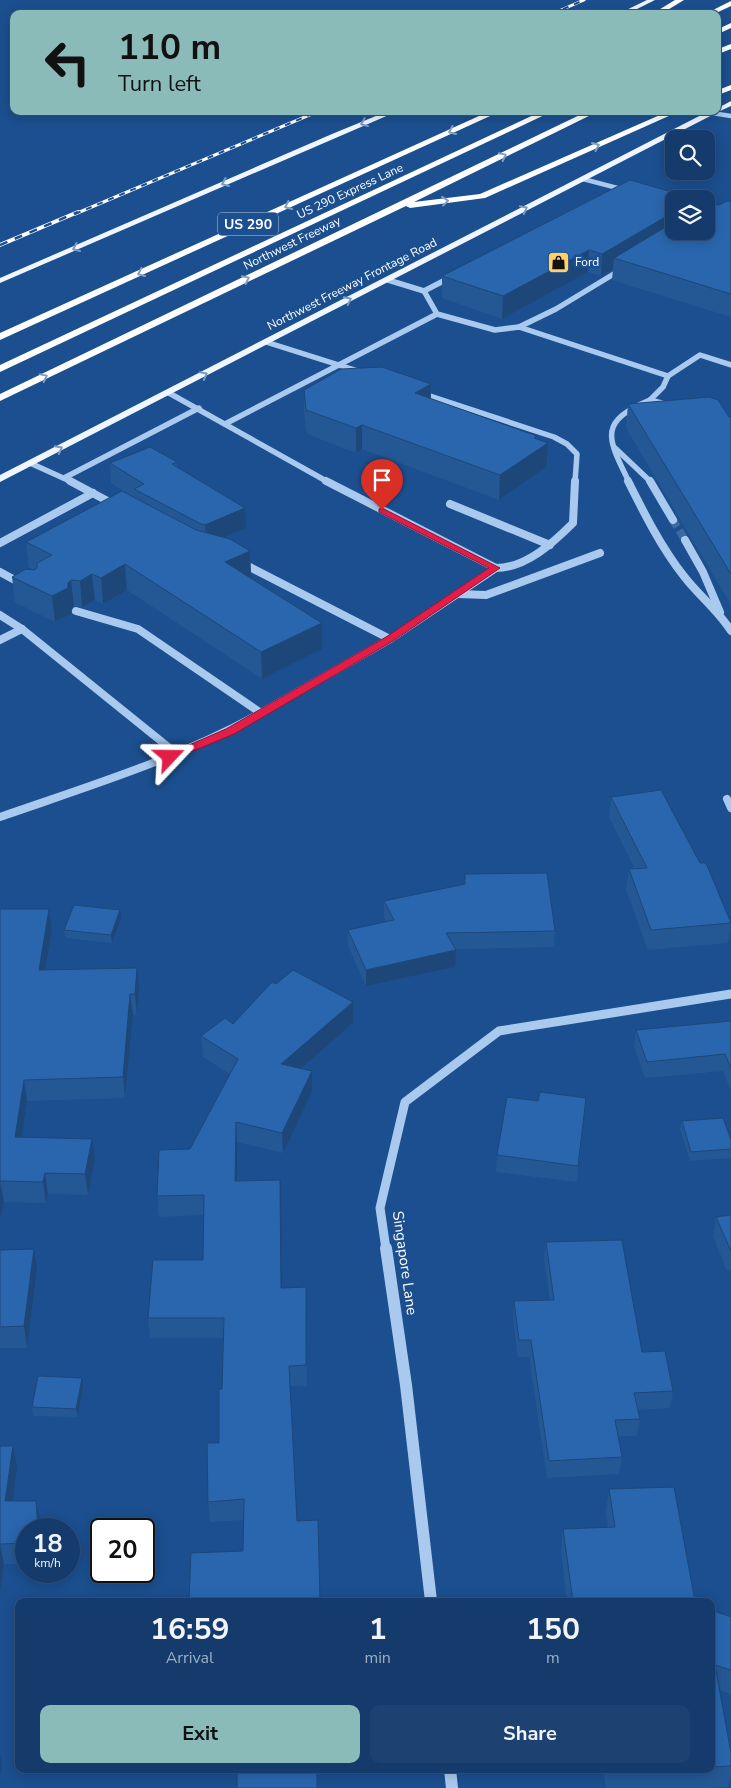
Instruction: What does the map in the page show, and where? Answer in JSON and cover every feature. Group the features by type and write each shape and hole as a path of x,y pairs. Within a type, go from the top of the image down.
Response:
{"highway":[{"path":"662,10 680,0"},
{"path":"716,10 731,3"},
{"name":"US 290","path":"0,338 488,115"},
{"name":"US 290 Express Lane","path":"0,369 540,115"},
{"name":"Northwest Freeway","path":"0,398 587,115"},
{"path":"396,207 482,196 667,115"}],"main road":[{"path":"629,10 652,0"},
{"path":"0,281 325,139 385,115"},
{"name":"Northwest Freeway Frontage Road","path":"0,479 709,115"}],"street":[{"path":"583,179 628,191"},
{"path":"225,424 436,314 495,330 519,327 556,309 627,266"},
{"path":"388,280 424,292 436,314"},
{"path":"519,327 668,376"},
{"path":"266,342 368,374"},
{"path":"723,617 681,574 620,464 612,445 611,430 618,418 650,400 663,387 668,376 700,355 731,365"},
{"path":"169,393 199,408 259,445 354,497 496,568 509,568 550,545 573,523 577,454 567,444 554,437 413,390"},
{"path":"650,400 677,408"},
{"path":"64,478 199,408"},
{"path":"612,445 649,479 673,520"},
{"path":"30,464 64,478 126,510"},
{"path":"0,543 93,493"},
{"path":"450,504 550,545"},
{"path":"684,540 703,572 731,631"},
{"path":"457,594 486,595 600,553"},
{"path":"231,559 390,639"},
{"path":"0,817 177,754 230,732 390,639 496,568"},
{"path":"0,572 26,587"},
{"path":"76,611 138,629 261,714"},
{"path":"0,615 22,629 177,754"},
{"path":"0,640 22,629"},
{"name":"Singapore Lane","path":"431,1598 406,1385 380,1208 405,1102 499,1031 731,994"},
{"path":"450,1773 452,1788"}],"lane":[{"path":"610,193 619,188"},
{"path":"424,292 458,274"}],"building":[{"path":"630,180 665,190 665,217 602,254 589,250 503,296 442,276"},
{"path":"727,201 731,202 731,294 614,258 665,227 665,240 715,240 715,204 719,205"},
{"path":"382,367 431,384 415,393 537,436 534,438 548,443 500,475 362,425 356,428 306,410 304,390 341,369"},
{"path":"709,397 718,400 729,417 731,417 731,574 628,404"},
{"path":"150,447 177,462 172,464 245,508 205,525 134,489 144,484 110,463"},
{"path":"122,491 196,530 230,539 250,551 225,562 322,623 261,652 125,564 101,578 92,574 80,581 71,580 68,583 68,588 52,596 12,577 26,569 34,570 37,568 37,563 52,555 26,542"},
{"path":"661,790 700,863 706,863 731,923 651,930 629,869 647,868 611,797"},
{"path":"547,873 555,931 446,933 456,950 366,970 348,930 394,920 384,901 465,884 465,874"},
{"path":"74,905 120,910 111,935 64,930"},
{"path":"0,909 49,909 39,970 137,968 135,994 130,994 123,1077 24,1080 15,1137 92,1139 85,1174 45,1173 43,1182 0,1181"},
{"path":"293,970 353,1002 281,1064 312,1071 282,1133 236,1122 235,1181 280,1180 281,1288 306,1287 306,1365 289,1366 297,1521 318,1520 320,1598 189,1598 191,1553 243,1551 244,1499 208,1502 207,1443 219,1443 219,1389 222,1389 224,1318 148,1318 153,1260 203,1260 204,1195 157,1196 159,1150 190,1149 238,1059 201,1036 225,1018 233,1024 272,982 276,984"},
{"path":"731,1021 731,1068 725,1054 647,1062 636,1030"},
{"path":"540,1092 586,1098 578,1166 497,1155 507,1097 538,1101"},
{"path":"723,1118 731,1140 731,1149 691,1152 682,1121"},
{"path":"731,1215 731,1251 716,1217"},
{"path":"622,1240 642,1352 665,1351 673,1391 634,1393 640,1419 615,1420 622,1457 549,1461 531,1340 519,1340 514,1301 554,1300 546,1242"},
{"path":"34,1249 24,1326 0,1327 0,1250"},
{"path":"38,1376 82,1378 76,1409 32,1407"},
{"path":"0,1446 13,1446 5,1501 36,1501 37,1518 15,1518 15,1543 0,1544"},
{"path":"674,1487 694,1598 573,1598 563,1529 615,1527 609,1489"},
{"path":"715,1611 731,1617 731,1670 715,1665"},
{"path":"715,1665 731,1753 731,1766 715,1767"},
{"path":"237,1773 317,1773 317,1788 237,1788"}],"tunnel":[{"path":"673,520 685,540"}],"railway":[{"path":"561,10 584,0"},
{"path":"75,214 310,115"},
{"path":"0,245 78,212"}],"place":[{"name":"Ford","path":"559,262"}],"route":[{"path":"170,757 230,732 390,639 496,568 382,510"}]}
